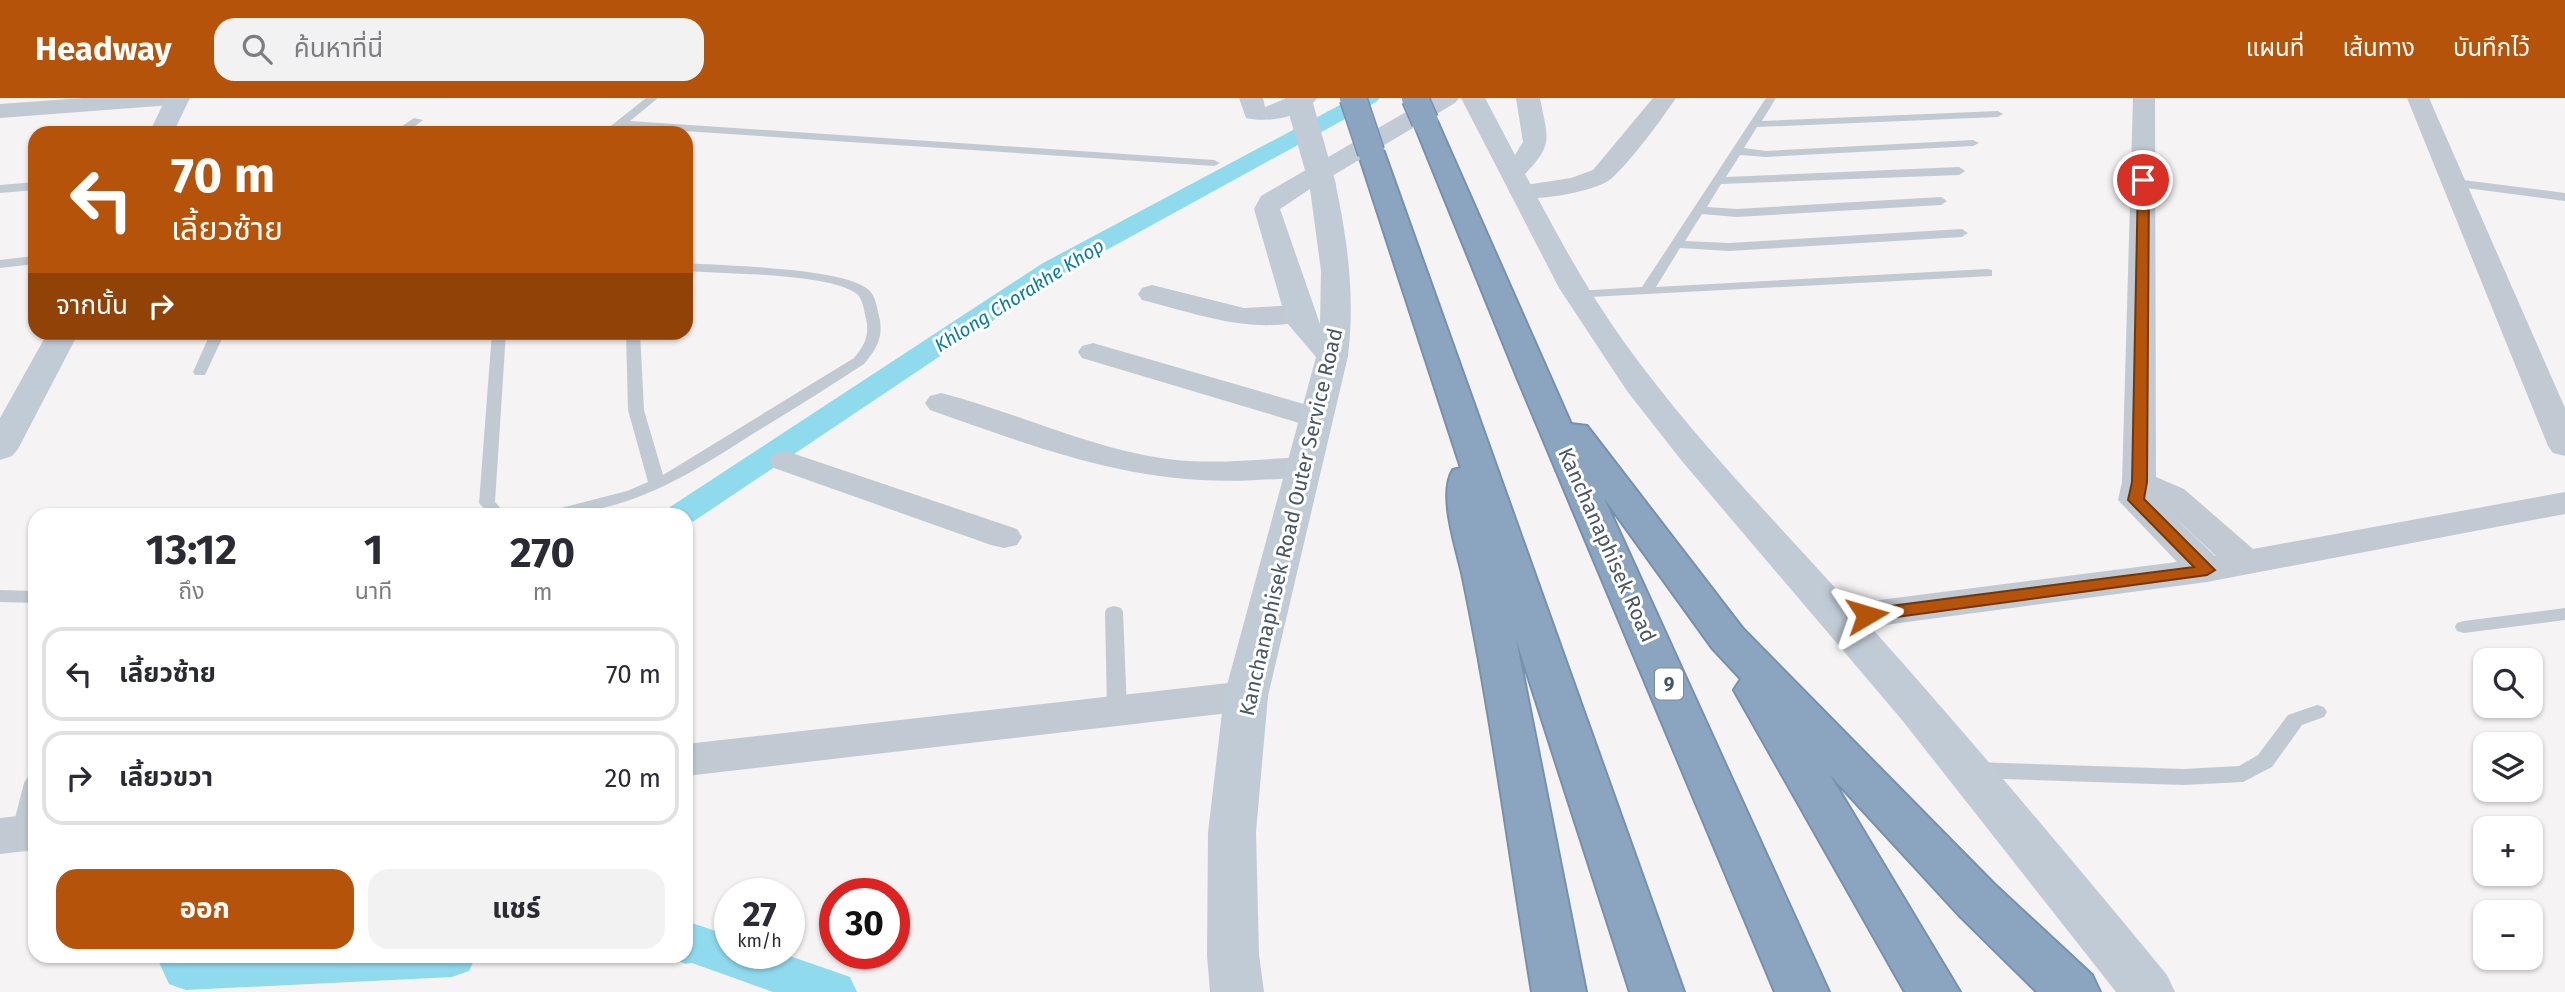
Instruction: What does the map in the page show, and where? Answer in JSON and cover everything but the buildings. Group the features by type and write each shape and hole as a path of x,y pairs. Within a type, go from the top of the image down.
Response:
{"highway":[{"path":"1353,98 1657,992"},
{"name":"Kanchanaphisek Road","path":"1420,110 1532,377 1802,992"},
{"path":"1532,377 1728,639 1933,992"},
{"path":"1471,444 1465,485 1466,505 1492,619 1559,992"},
{"path":"1728,639 1976,899 2073,992"}],"main road":[{"path":"164,126 178,98"},
{"path":"1251,98 1254,113 1266,115 1274,114 1305,98"},
{"name":"Kanchanaphisek Road Outer Service Road","path":"1237,992 1233,955 1232,832 1246,696 1332,356 1339,316 1335,250 1323,186 1298,98"},
{"path":"1332,356 1312,337 1299,314 1267,209 1270,202 1447,98"},
{"path":"1473,98 1545,240 1576,295 1615,352 1674,425 1968,769 2148,992"},
{"path":"1517,182 1535,142 1528,98"},
{"path":"0,449 60,340"}],"street":[{"path":"0,111 172,98"},
{"path":"1517,182 1575,185 1602,175 1665,98"},
{"path":"2144,98 2139,482 2136,500 2207,570"},
{"path":"2418,98 2565,446"},
{"path":"1152,294 1244,317 1299,314"},
{"path":"1093,352 1316,418"},
{"path":"941,403 1065,445 1132,463 1178,470 1304,467"},
{"path":"786,461 1004,537"},
{"path":"2139,482 2172,496 2246,563"},
{"path":"1840,618 2207,570 2565,503"},
{"path":"693,759 1246,696"}],"lane":[{"path":"617,126 653,98"},
{"path":"1646,291 1771,98"},
{"path":"1752,124 1781,125 1998,114"},
{"path":"408,126 418,120"},
{"path":"619,124 650,126"},
{"path":"693,129 1214,163"},
{"path":"1735,151 1766,154 1973,142"},
{"path":"1717,180 1751,181 1959,171"},
{"path":"2455,183 2565,197"},
{"path":"0,189 28,187"},
{"path":"1698,210 1737,213 1941,201"},
{"path":"1676,244 1729,247 1962,233"},
{"path":"0,264 28,261"},
{"path":"582,508 633,495 682,472 859,361 870,349 876,329 868,299 863,291 831,280 693,268"},
{"path":"1576,295 1987,273"},
{"path":"200,372 214,340"},
{"path":"492,508 487,503 487,476 498,340"},
{"path":"633,340 636,410 657,484"},
{"path":"0,596 28,597"},
{"path":"1114,612 1117,710"},
{"path":"2464,627 2565,614"},
{"path":"1968,769 2184,777 2243,774 2265,761 2295,720 2317,712"},
{"path":"19,834 28,805"}],"waterway":[{"name":"Khlong Chorakhe Khop","path":"691,508 1052,269 1369,98"},
{"name":"Khlong Chorakhe Khop","path":"693,943 833,992"},
{"name":"Khlong Chorakhe Khop","path":"183,963 186,969 309,963"}],"route":[{"path":"1867,615 2207,570 2136,500 2139,482 2143,180"}]}
